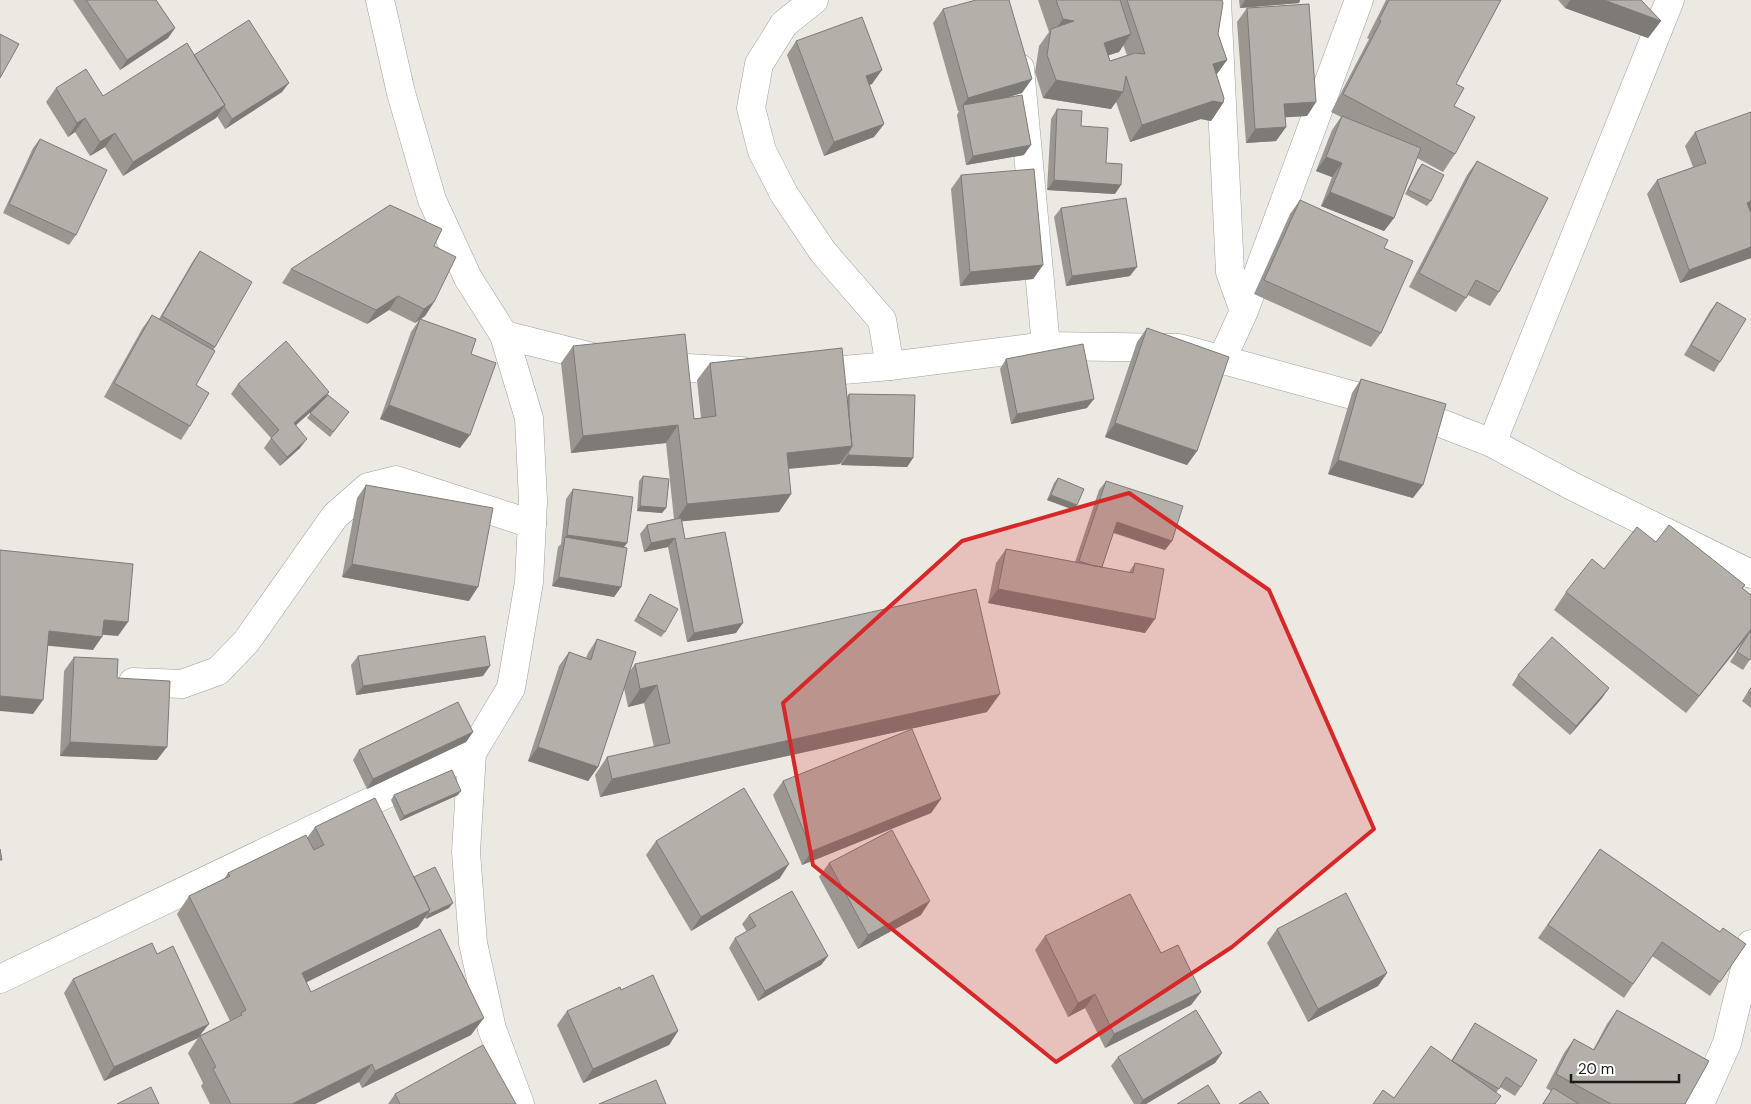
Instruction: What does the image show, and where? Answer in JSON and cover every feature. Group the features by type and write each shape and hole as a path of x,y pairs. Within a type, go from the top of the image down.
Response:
{"street":[{"path":"380,0 401,93 432,200 468,278 504,335 529,418 533,501 529,582 511,688 472,753 466,852 473,943 492,1029 520,1104"},
{"path":"814,0 784,24 759,64 751,108 762,151 784,194 823,252 882,320 890,366"},
{"path":"1217,0 1230,272 1244,311"},
{"path":"1222,359 1244,311 1359,0"},
{"path":"1492,443 1670,0"},
{"path":"1020,68 1046,346"},
{"path":"504,335 620,364 775,373 890,366 1046,346 1179,348 1407,410 1492,443 1572,486 1751,574"},
{"path":"119,681 182,684 218,671 246,642 335,516 368,487 396,480 532,524"},
{"path":"0,979 472,753"},
{"path":"1700,1104 1727,1043 1751,944"}],"highlighted area":[{"path":"1129,493 1269,590 1374,829 1232,947 1056,1062 813,865 783,703 962,541"}],"building":[{"path":"86,0 156,0 175,28 127,60"},
{"path":"976,0 1009,0 1032,79 968,98 943,9"},
{"path":"1056,0 1120,0 1131,34 1104,43 1110,61 1135,53 1145,54 1127,0 1222,0 1218,34 1227,60 1213,64 1224,98 1223,103 1213,101 1142,125 1126,76 1123,92 1056,80 1047,55 1051,29 1074,21 1063,19"},
{"path":"1389,0 1501,0 1456,84 1464,88 1454,106 1475,117 1455,154 1343,94 1381,21 1379,20"},
{"path":"1604,0 1641,0 1661,21"},
{"path":"1309,4 1316,102 1284,104 1286,127 1255,129 1247,8"},
{"path":"862,17 882,70 866,76 884,124 834,142 796,41"},
{"path":"249,20 289,83 232,119 194,55"},
{"path":"0,34 19,44 0,78"},
{"path":"187,43 225,105 133,162 115,133 100,142 85,118 77,123 56,88 86,69 103,96"},
{"path":"1022,95 1031,145 973,156 963,105"},
{"path":"1057,109 1082,111 1081,126 1108,128 1106,163 1122,164 1121,185 1054,180"},
{"path":"1751,112 1751,201 1747,203 1751,213 1751,247 1689,270 1657,180 1706,163 1695,132"},
{"path":"1342,116 1421,148 1394,218 1330,192 1342,163 1326,157"},
{"path":"40,139 107,170 76,235 9,204"},
{"path":"1477,161 1548,198 1499,292 1476,280 1466,298 1419,273"},
{"path":"1422,164 1444,175 1431,201 1408,190"},
{"path":"1034,169 1043,265 970,272 961,175"},
{"path":"1126,198 1137,267 1072,276 1061,208"},
{"path":"1300,200 1388,240 1384,248 1413,261 1381,333 1264,280"},
{"path":"390,205 442,229 434,246 456,257 434,302 424,309 398,296 376,310 291,269"},
{"path":"200,251 252,282 215,347 162,316"},
{"path":"1717,302 1746,319 1720,362 1691,345"},
{"path":"152,315 215,351 196,385 209,393 190,426 114,383"},
{"path":"420,319 476,339 471,354 496,363 470,435 389,405"},
{"path":"1147,328 1229,357 1197,451 1115,423"},
{"path":"685,334 694,419 716,416 710,363 842,348 852,446 787,453 791,494 687,504 678,425 583,436 573,346"},
{"path":"286,341 329,392 294,423 307,439 287,457 271,438 279,430 238,384"},
{"path":"1083,344 1094,399 1017,414 1006,359"},
{"path":"1361,379 1446,404 1423,485 1338,460"},
{"path":"849,394 915,395 913,458 848,455 852,446"},
{"path":"328,395 349,412 333,432 310,413"},
{"path":"643,476 669,479 666,508 640,506"},
{"path":"1058,478 1084,489 1077,505 1051,495"},
{"path":"1106,481 1183,506 1172,541 1117,522 1102,567 1079,561"},
{"path":"366,485 493,508 478,587 352,564"},
{"path":"573,489 633,497 627,543 567,535"},
{"path":"681,518 685,539 725,532 743,623 694,633 675,538 651,543 647,525"},
{"path":"1669,525 1745,585 1742,588 1751,595 1751,629 1699,696 1566,592 1592,559 1604,569 1637,527 1656,542"},
{"path":"565,537 627,548 621,587 559,577"},
{"path":"1006,549 1133,573 1135,563 1164,569 1155,619 998,589"},
{"path":"0,550 133,564 128,622 104,620 102,637 49,631 43,700 0,696"},
{"path":"976,589 1000,694 612,779 607,757 670,743 657,685 640,689 635,664"},
{"path":"650,594 678,609 665,632 638,616"},
{"path":"1751,630 1751,658 1750,660 1737,652"},
{"path":"485,636 490,666 363,686 358,656"},
{"path":"1552,637 1609,688 1576,726 1518,675"},
{"path":"597,639 636,652 598,767 538,747 569,652 591,660"},
{"path":"74,657 118,659 117,678 170,681 167,747 70,742"},
{"path":"458,702 473,732 373,779 359,750"},
{"path":"912,729 941,799 812,851 783,781"},
{"path":"452,770 461,791 404,816 394,795"},
{"path":"744,788 789,864 701,917 656,841"},
{"path":"375,798 430,910 302,973 311,992 440,929 484,1018 375,1071 372,1064 292,1104 231,1104 213,1069 216,1067 200,1036 242,1015 241,1013 246,1010 189,896 230,876 228,873 306,835 314,850 324,845 315,827"},
{"path":"892,830 930,901 868,935 829,863"},
{"path":"1600,849 1720,932 1723,928 1746,944 1720,982 1662,942 1633,984 1548,925"},
{"path":"435,867 453,903 429,914 430,910 414,877"},
{"path":"792,891 828,956 765,991 735,938 756,926 749,915"},
{"path":"1346,893 1387,973 1318,1009 1277,929"},
{"path":"1130,894 1161,953 1178,945 1201,992 1114,1034 1095,994 1078,1003 1045,936"},
{"path":"152,943 157,954 173,946 209,1024 114,1067 73,979"},
{"path":"653,975 678,1031 593,1069 567,1011 620,987 621,990"},
{"path":"1196,1010 1222,1053 1143,1100 1118,1057"},
{"path":"1617,1010 1709,1061 1685,1104 1611,1104 1556,1074 1574,1039 1594,1050"},
{"path":"1475,1023 1537,1060 1521,1087 1506,1077 1499,1089 1452,1061"},
{"path":"483,1045 516,1104 400,1104 395,1094"},
{"path":"1431,1046 1501,1096 1495,1104 1373,1104 1383,1090 1394,1098"},
{"path":"656,1080 666,1104 599,1104"},
{"path":"1208,1085 1220,1104 1177,1104"},
{"path":"151,1087 159,1104 117,1104"},
{"path":"1553,1088 1579,1104 1543,1104"},
{"path":"1260,1091 1269,1104 1239,1104"}]}
